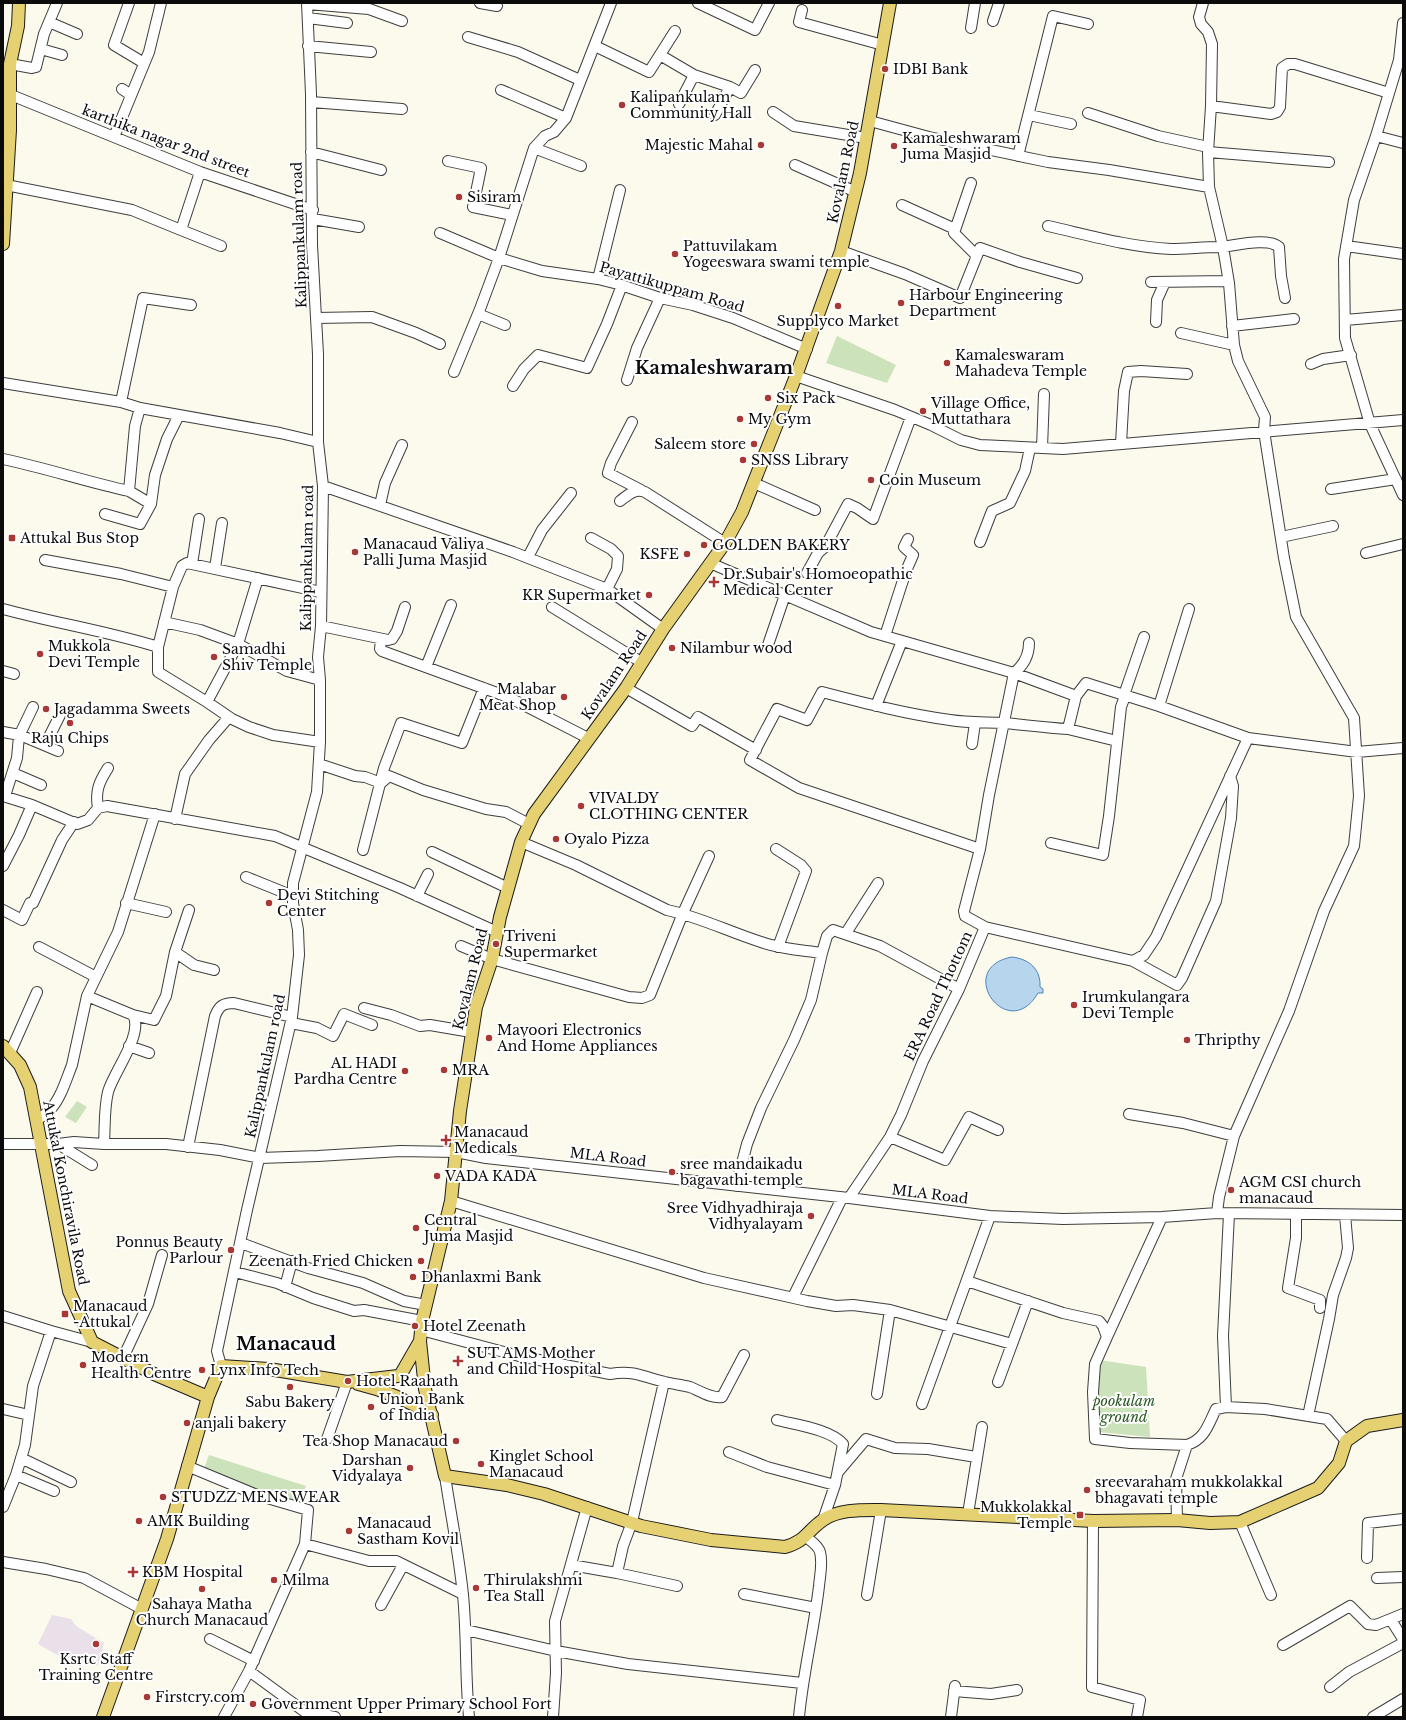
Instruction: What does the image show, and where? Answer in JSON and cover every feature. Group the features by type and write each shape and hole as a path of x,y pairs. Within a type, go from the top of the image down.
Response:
{"main road":[{"name":"Kovalam Road","path":"400,1375 421,1331 450,1201 471,1032 476,1008 492,958 508,888 521,842 534,814 588,738 626,688 663,629 725,543 742,512 807,349 841,251 856,192 870,122 890,3"},
{"path":"3,244 10,130 7,95 10,64 18,26 16,4"},
{"name":"Attukal Konchiravila Road","path":"6,1050 20,1065 27,1078 42,1143 69,1291 92,1342"},
{"path":"421,1331 425,1386 445,1476 507,1485 587,1507 641,1526 711,1540 777,1546 795,1544 806,1537 822,1520 833,1515 881,1510 1093,1521 1177,1520 1210,1523 1240,1522 1318,1488 1339,1463 1346,1441 1367,1426 1403,1420"},
{"path":"92,1342 208,1397"},
{"path":"103,1717 167,1538 208,1397 221,1366 269,1369 376,1388 432,1415"},
{"path":"347,1382 400,1375 406,1372 415,1372 419,1374 425,1386 419,1400 402,1400"},
{"path":"400,1375 394,1386 402,1400"}],"street":[{"path":"10,64 32,68 36,67 49,22 57,3"},
{"path":"129,3 114,45 144,63"},
{"path":"114,137 149,52 161,3"},
{"path":"480,3 497,6"},
{"path":"454,372 499,258 534,148 545,136 554,132 566,118 611,3"},
{"path":"698,3 755,30 769,3"},
{"path":"970,28 975,3"},
{"path":"993,21 999,3"},
{"path":"1203,3 1199,17 1201,24 1208,32 1212,44 1208,187 1223,247 1234,345 1238,361 1265,417 1264,431 1281,537 1296,617 1358,716 1357,752 1359,796 1354,846 1324,911 1289,1011 1234,1136 1219,1197 1217,1213"},
{"path":"307,4 369,9 402,21"},
{"name":"Kalippankulam road","path":"221,1366 217,1351 291,1020 299,955 293,883 316,792 319,764 320,680 318,657 321,626 320,592 322,486 318,442 319,399 312,245 313,215 311,102 307,4"},
{"path":"802,10 799,22 883,45"},
{"path":"1018,156 1053,16 1088,24"},
{"path":"308,18 347,23"},
{"path":"49,22 77,34"},
{"path":"1403,23 1399,60 1376,136 1354,200 1344,259 1345,338 1370,424 1403,495"},
{"path":"595,46 649,72 675,31"},
{"path":"468,37 518,52 580,80"},
{"path":"308,46 371,52"},
{"path":"41,49 62,55"},
{"path":"660,55 694,75 730,87 741,93 755,70"},
{"path":"1211,106 1271,114 1277,112 1280,107 1282,68 1288,64 1295,64 1389,93"},
{"path":"679,104 694,75"},
{"path":"715,115 730,87"},
{"path":"122,89 131,94"},
{"path":"501,90 566,118"},
{"name":"karthika nagar 2nd street","path":"7,95 200,172 313,215 358,227"},
{"path":"311,102 402,109"},
{"path":"774,112 794,126 866,138"},
{"path":"1088,113 1158,136 1208,149 1329,162"},
{"path":"1029,115 1071,124"},
{"path":"870,122 929,137 1018,156 1208,187"},
{"path":"1376,136 1403,143"},
{"path":"534,148 581,166"},
{"path":"311,152 381,170"},
{"path":"448,161 481,168 472,207 512,215"},
{"path":"795,165 856,192"},
{"path":"181,230 200,172"},
{"path":"970,183 954,233 978,252 1077,278"},
{"path":"6,186 132,210 221,246"},
{"path":"598,279 620,190"},
{"path":"902,205 955,229"},
{"path":"1048,226 1128,244 1171,248 1223,247 1262,242 1275,244 1279,247 1279,261 1285,298"},
{"name":"Payattikuppam Road","path":"440,233 499,258 542,271 598,279 622,285 660,298 693,305 733,318 807,349"},
{"path":"1346,246 1403,254"},
{"path":"841,251 905,274 960,298 978,252"},
{"path":"1150,282 1228,281"},
{"path":"1156,322 1157,300 1165,282"},
{"path":"513,386 524,369 538,355 587,368 607,324 622,285"},
{"path":"121,402 143,298 191,305"},
{"path":"627,380 637,348 660,298"},
{"path":"478,314 505,325"},
{"path":"1345,320 1403,315"},
{"path":"316,318 372,317 416,333 440,344"},
{"path":"1232,326 1294,319"},
{"path":"1181,333 1234,345"},
{"path":"1311,364 1324,359 1350,355"},
{"path":"1121,443 1124,391 1128,372 1141,371 1188,374"},
{"path":"796,376 911,417 961,440 980,445 1063,448 1264,431 1370,424 1403,420"},
{"path":"3,384 121,402 140,408 280,433 318,442"},
{"path":"1042,448 1044,394"},
{"path":"130,491 135,426 140,408"},
{"path":"105,514 140,524 151,504 155,475 167,439 179,415"},
{"path":"807,572 824,547 848,504 857,508 873,519 911,417"},
{"path":"632,422 611,463 608,473 641,490 725,543"},
{"path":"380,505 385,483 402,445"},
{"path":"980,542 992,511 1010,503 1025,471 1030,448"},
{"path":"3,459 50,469 88,482 130,491 151,504"},
{"path":"1331,490 1396,479"},
{"path":"754,483 814,510"},
{"path":"322,486 528,557 607,589 663,629"},
{"path":"620,501 634,492 641,490"},
{"path":"528,557 542,530 571,493"},
{"path":"192,564 199,519"},
{"path":"215,568 222,523"},
{"path":"1281,537 1333,526"},
{"path":"591,538 611,549 618,556 617,569 607,589"},
{"path":"885,636 906,571 913,555 904,547 908,539"},
{"path":"1366,553 1403,544"},
{"path":"45,560 121,574 173,587"},
{"path":"320,592 187,563 182,566 173,587 158,646 158,672 229,717 249,727 274,735 320,742"},
{"path":"710,563 871,632 1014,673 1076,696"},
{"path":"207,702 238,644 258,578"},
{"path":"768,645 785,595"},
{"path":"426,668 451,606"},
{"path":"321,626 382,640 392,639 397,631 405,607"},
{"path":"552,607 642,662"},
{"path":"3,609 158,646"},
{"path":"1159,706 1189,609"},
{"path":"164,622 200,630 238,644 287,671 320,680"},
{"path":"1051,843 1103,855 1121,707 1144,637"},
{"path":"382,640 380,649 382,651 508,697 588,738"},
{"path":"876,706 902,641"},
{"path":"985,927 965,916 964,911 980,849 989,795 1014,673 1022,667 1029,651 1029,643"},
{"path":"3,671 14,674"},
{"path":"1068,729 1076,696 1086,683 1159,706 1248,738 1357,752 1403,748"},
{"path":"363,850 384,768 401,723 462,743 484,688"},
{"path":"626,688 692,726 698,717 756,750"},
{"path":"980,849 799,788 750,760 777,709 807,720 822,692 876,706 949,720 1068,729 1117,741"},
{"path":"33,707 20,735 17,758 4,796 32,805 74,822 83,823 88,820 98,808 107,806 275,836 417,896 497,932"},
{"path":"45,746 60,715"},
{"path":"176,819 185,774 229,717"},
{"path":"972,744 975,723"},
{"path":"3,732 20,735 58,751"},
{"path":"1133,960 1144,955 1156,937 1248,738"},
{"path":"319,764 355,776 365,777 381,782"},
{"path":"98,808 96,796 98,783 108,768"},
{"path":"12,773 41,785"},
{"path":"381,782 389,776 423,790 486,809 506,812 529,824"},
{"name":"ERA Road Thottom","path":"793,1297 845,1198 890,1137 901,1115 922,1061 959,989 985,927 1133,960 1177,985 1182,978 1216,901 1231,818 1233,786 1230,776"},
{"path":"3,866 32,805"},
{"path":"37,1120 49,1111 60,1095 72,1065 87,996 118,932 155,814"},
{"path":"3,910 22,920 30,903 33,903 62,840 74,822"},
{"path":"521,842 576,865 667,910 683,913 778,947 822,953"},
{"path":"776,849 802,865 806,871 778,947"},
{"path":"432,852 508,888"},
{"path":"461,946 492,958 629,997 642,998 650,995 708,856"},
{"path":"417,896 428,874"},
{"path":"246,877 293,896"},
{"path":"846,933 878,883"},
{"path":"126,903 166,912"},
{"path":"87,996 133,1015 154,1020 166,996 175,952 189,910"},
{"path":"736,1186 747,1144 761,1108 794,1040 811,1000 827,936 833,930 846,933 880,946 959,989"},
{"path":"39,947 96,977"},
{"path":"175,952 194,965 214,970"},
{"path":"6,1050 37,992"},
{"path":"188,1147 215,1016 220,1006 226,1003 234,1003 317,1028 333,1036 344,1014 372,1025"},
{"path":"364,1008 391,1015 420,1026 430,1025 471,1032"},
{"path":"104,1144 108,1091 129,1046 136,1023 133,1015"},
{"path":"129,1046 149,1053"},
{"path":"1129,1114 1183,1123 1234,1136"},
{"path":"890,1137 945,1160 969,1117 998,1130"},
{"name":"MLA Road","path":"3,1144 58,1144 74,1142 104,1144 166,1144 220,1150 260,1158 400,1151 456,1152 486,1158 845,1198 990,1216 1063,1219 1162,1217 1217,1213 1403,1215"},
{"path":"58,1144 92,1165"},
{"path":"450,1201 679,1271 762,1292 836,1306 852,1305 890,1310 1012,1344"},
{"path":"1226,1408 1223,1336 1229,1214"},
{"path":"1296,1214 1296,1238 1288,1288 1320,1300 1320,1308"},
{"path":"1308,1416 1333,1295 1348,1248 1345,1215"},
{"path":"922,1404 990,1216"},
{"path":"1162,1217 1095,1364 1093,1392 1095,1439 1130,1443 1187,1445 1196,1442 1204,1435 1216,1409 1226,1408 1265,1410 1327,1419 1346,1441"},
{"path":"241,1243 308,1268 363,1283 404,1300 426,1305"},
{"path":"123,1358 148,1304 162,1256"},
{"path":"285,1287 292,1261"},
{"path":"235,1272 285,1287 354,1311 364,1310 421,1331 519,1356 610,1374 635,1372 664,1382 688,1387 717,1398 722,1396 744,1355"},
{"path":"967,1280 1063,1313 1099,1321 1103,1326 1107,1338"},
{"path":"998,1382 1028,1301"},
{"path":"877,1394 890,1310"},
{"path":"3,1316 92,1342"},
{"path":"3,1507 16,1475 25,1445 33,1386 51,1331"},
{"path":"327,1439 347,1382"},
{"path":"616,1573 623,1546 632,1522 664,1382"},
{"path":"3,1409 28,1415"},
{"path":"777,1420 830,1433 839,1439 843,1444 835,1485 822,1520"},
{"path":"968,1514 982,1427"},
{"path":"838,1472 866,1439 895,1448 928,1449 976,1457"},
{"path":"1177,1520 1176,1479 1187,1445"},
{"path":"729,1452 767,1467 835,1485"},
{"path":"21,1458 71,1482"},
{"path":"187,1466 257,1495 308,1510 305,1544 254,1661 224,1717"},
{"path":"16,1475 54,1491"},
{"path":"445,1476 463,1594 466,1630 466,1682 469,1717"},
{"path":"553,1717 556,1672 555,1621 587,1507"},
{"path":"867,1595 881,1510"},
{"path":"1367,1558 1368,1523 1403,1519"},
{"path":"1093,1521 1092,1687 1140,1700 1137,1717"},
{"path":"1240,1522 1271,1595"},
{"path":"799,1717 802,1683 816,1608 822,1563 818,1547 806,1537"},
{"path":"305,1544 369,1561 396,1561 463,1594"},
{"path":"3,1562 46,1569 84,1578 142,1609"},
{"path":"380,1605 403,1565"},
{"path":"571,1565 677,1586"},
{"path":"1377,1578 1403,1577"},
{"path":"744,1594 816,1608"},
{"path":"1283,1645 1350,1606 1368,1624 1376,1625 1403,1614"},
{"path":"1391,1620 1403,1639"},
{"path":"466,1630 556,1651 628,1664 802,1683"},
{"path":"210,1638 254,1661"},
{"path":"1330,1687 1354,1669 1403,1643"},
{"path":"249,1671 309,1715 335,1717"},
{"path":"951,1717 954,1689 991,1694 1017,1690"},
{"path":"1373,1717 1403,1698"}],"shaded area":[{"path":"52,1615 71,1619 76,1626 104,1643 98,1666 59,1656 38,1644"}],"green space":[{"path":"837,336 896,365 887,383 826,363"},
{"path":"77,1101 87,1107 76,1123 65,1117"},
{"name":"pookulam ground","path":"1099,1360 1146,1367 1150,1437 1099,1432"},
{"path":"209,1455 306,1486 298,1507 202,1474"}],"water":[{"path":"1012,957 1024,960 1033,966 1040,981 1040,987 1043,989 1043,993 1038,993 1026,1007 1013,1011 1001,1007 992,999 986,987 987,975 995,964"}],"place":[{"name":"IDBI Bank","path":"885,69"},
{"name":"Kalipankulam Community Hall","path":"622,105"},
{"name":"Majestic Mahal","path":"761,145"},
{"name":"Kamaleshwaram Juma Masjid","path":"894,146"},
{"name":"Sisiram","path":"459,197"},
{"name":"Pattuvilakam Yogeeswara swami temple","path":"675,254"},
{"name":"Harbour Engineering Department","path":"901,303"},
{"name":"Supplyco Market","path":"838,306"},
{"name":"Kamaleswaram Mahadeva Temple","path":"947,363"},
{"name":"Six Pack","path":"768,398"},
{"name":"Village Office, Muttathara","path":"923,411"},
{"name":"My Gym","path":"740,419"},
{"name":"Saleem store","path":"754,444"},
{"name":"SNSS Library","path":"743,460"},
{"name":"Coin Museum","path":"871,480"},
{"name":"Attukal Bus Stop","path":"12,538"},
{"name":"GOLDEN BAKERY","path":"704,545"},
{"name":"Manacaud Valiya Palli Juma Masjid","path":"355,552"},
{"name":"KSFE","path":"687,554"},
{"name":"Dr.Subair's Homoeopathic Medical Center","path":"714,582"},
{"name":"KR Supermarket","path":"649,595"},
{"name":"Nilambur wood","path":"672,648"},
{"name":"Mukkola Devi Temple","path":"40,654"},
{"name":"Samadhi Shiv Temple","path":"214,657"},
{"name":"Malabar Meat Shop","path":"564,697"},
{"name":"Jagadamma Sweets","path":"46,709"},
{"name":"Raju Chips","path":"70,723"},
{"name":"VIVALDY CLOTHING CENTER","path":"581,806"},
{"name":"Oyalo Pizza","path":"556,839"},
{"name":"Devi Stitching Center","path":"269,903"},
{"name":"Triveni Supermarket","path":"496,944"},
{"name":"Irumkulangara Devi Temple","path":"1074,1005"},
{"name":"Mayoori Electronics And Home Appliances","path":"489,1038"},
{"name":"Thripthy","path":"1187,1040"},
{"name":"MRA","path":"444,1070"},
{"name":"AL HADI Pardha Centre","path":"405,1071"},
{"name":"Manacaud Medicals","path":"446,1140"},
{"name":"sree mandaikadu bagavathi temple","path":"672,1172"},
{"name":"VADA KADA","path":"437,1176"},
{"name":"AGM CSI church manacaud","path":"1231,1190"},
{"name":"Sree Vidhyadhiraja Vidhyalayam","path":"811,1216"},
{"name":"Central Juma Masjid","path":"416,1228"},
{"name":"Ponnus Beauty Parlour","path":"231,1250"},
{"name":"Zeenath Fried Chicken","path":"421,1261"},
{"name":"Dhanlaxmi Bank","path":"413,1277"},
{"name":"Manacaud -Attukal","path":"65,1314"},
{"name":"Hotel Zeenath","path":"415,1326"},
{"name":"SUT AMS Mother and Child Hospital","path":"458,1361"},
{"name":"Modern Health Centre","path":"83,1365"},
{"name":"Lynx Info Tech","path":"202,1370"},
{"name":"Hotel Raahath","path":"348,1381"},
{"name":"Sabu Bakery","path":"290,1387"},
{"name":"Union Bank of India","path":"371,1407"},
{"name":"anjali bakery","path":"187,1423"},
{"name":"Tea Shop Manacaud","path":"456,1441"},
{"name":"Kinglet School Manacaud","path":"481,1464"},
{"name":"Darshan Vidyalaya","path":"410,1468"},
{"name":"sreevaraham mukkolakkal bhagavati temple","path":"1087,1490"},
{"name":"STUDZZ MENS WEAR","path":"163,1497"},
{"name":"Mukkolakkal Temple","path":"1080,1515"},
{"name":"AMK Building","path":"139,1521"},
{"name":"Manacaud Sastham Kovil","path":"349,1531"},
{"name":"KBM Hospital","path":"133,1572"},
{"name":"Milma","path":"274,1580"},
{"name":"Thirulakshmi Tea Stall","path":"476,1588"},
{"name":"Sahaya Matha Church Manacaud","path":"202,1589"},
{"name":"Ksrtc Staff Training Centre","path":"96,1644"},
{"name":"Firstcry.com","path":"147,1697"},
{"name":"Government Upper Primary School Fort","path":"253,1704"}],"district":[{"name":"Kamaleshwaram","path":"714,368"},
{"name":"Manacaud","path":"286,1344"}]}
